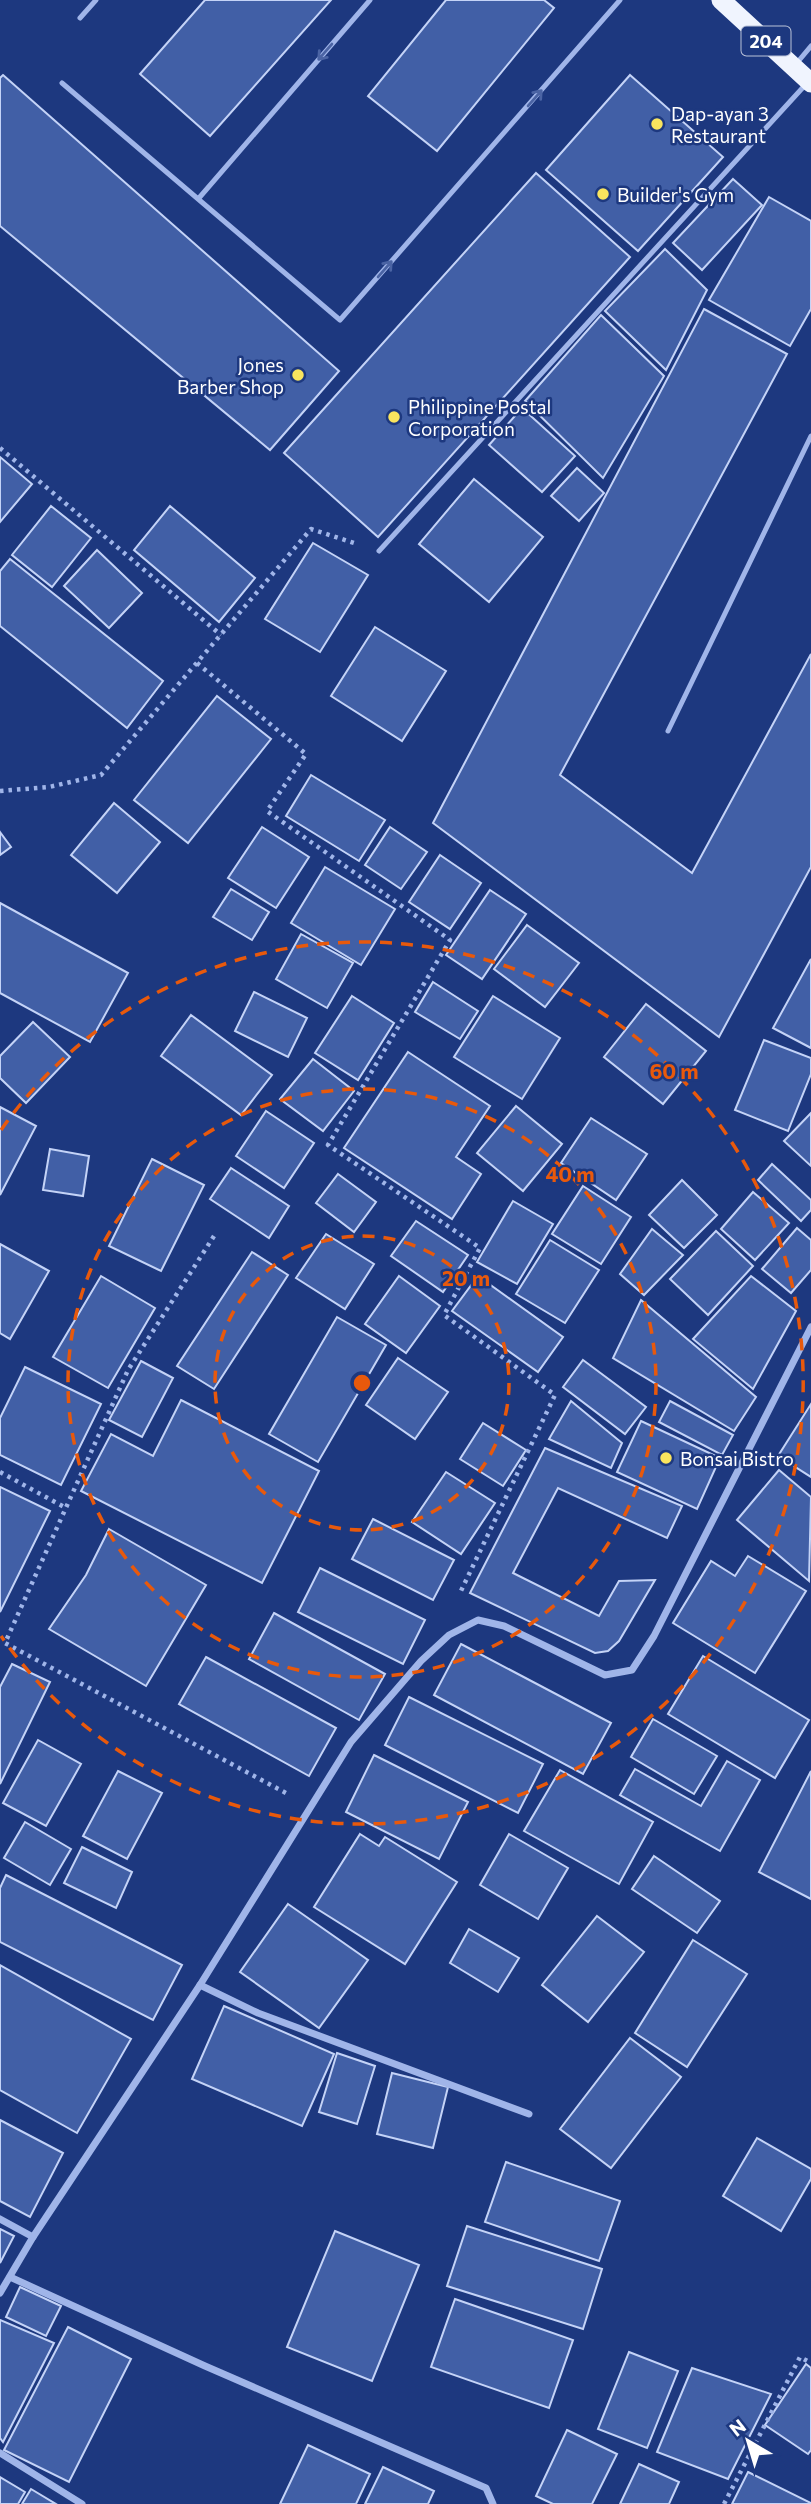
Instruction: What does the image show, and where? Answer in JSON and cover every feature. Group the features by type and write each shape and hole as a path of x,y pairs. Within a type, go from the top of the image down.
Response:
{"highway":[{"name":"204","path":"721,0 810,82"}],"street":[{"path":"0,2293 33,2237 200,1985 351,1742 432,1650 449,1635 478,1620 504,1626 604,1675 632,1670 654,1636 811,1327"},
{"path":"200,1985 258,2012 529,2114"},
{"path":"0,2219 33,2237"},
{"path":"10,2277 205,2367 486,2488 493,2504"},
{"path":"0,2453 82,2504"}],"lane":[{"path":"80,18 96,0"},
{"path":"199,198 370,0"},
{"path":"62,83 340,320 620,0"},
{"path":"793,66 811,46"},
{"path":"379,551 810,82"},
{"path":"668,731 811,436"}],"path":[{"path":"0,448 221,635"},
{"path":"0,791 49,787 101,775 311,529 379,551"},
{"path":"197,663 306,754 267,811 450,940 328,1145 480,1248 444,1315 555,1395 432,1650"},
{"path":"215,1236 128,1370 5,1643 312,1807"},
{"path":"0,1472 66,1508"},
{"path":"724,2504 800,2357 811,2363"}],"building":[{"path":"205,0 331,0 210,136 140,74"},
{"path":"446,0 544,0 554,8 437,151 368,96"},
{"path":"3,75 339,371 270,450 0,226 0,78"},
{"path":"630,75 723,157 638,251 546,170"},
{"path":"536,173 630,257 378,537 284,453"},
{"path":"733,179 762,205 702,270 673,243"},
{"path":"769,197 811,221 811,309 790,346 709,300"},
{"path":"665,249 707,290 666,370 605,311"},
{"path":"704,309 787,354 560,775 692,873 811,654 811,867 719,1037 433,823"},
{"path":"601,315 664,376 603,478 525,401"},
{"path":"522,408 575,456 542,492 489,445"},
{"path":"0,457 32,484 0,522"},
{"path":"577,468 604,493 579,521 551,496"},
{"path":"474,479 543,537 489,602 419,544"},
{"path":"51,506 91,538 52,587 12,555"},
{"path":"170,506 255,578 219,622 134,550"},
{"path":"313,543 368,575 320,652 265,619"},
{"path":"97,550 142,593 109,628 64,586"},
{"path":"10,559 163,681 127,728 0,626 0,571"},
{"path":"375,627 446,671 402,741 331,696"},
{"path":"217,696 271,739 188,843 134,800"},
{"path":"311,775 385,820 359,861 286,816"},
{"path":"114,803 160,842 117,893 71,855"},
{"path":"262,827 309,857 276,908 228,878"},
{"path":"390,827 427,852 401,889 365,865"},
{"path":"0,832 11,847 0,855"},
{"path":"440,855 481,883 450,929 409,902"},
{"path":"325,867 395,909 361,965 291,923"},
{"path":"231,889 269,912 252,940 213,917"},
{"path":"490,890 526,914 482,979 446,955"},
{"path":"0,903 128,973 90,1042 0,993"},
{"path":"527,925 579,963 545,1007 494,969"},
{"path":"301,934 353,963 327,1008 276,979"},
{"path":"811,959 811,1048 773,1028"},
{"path":"433,982 478,1011 460,1039 415,1012"},
{"path":"254,992 307,1018 288,1057 235,1031"},
{"path":"352,996 394,1023 358,1080 315,1053"},
{"path":"493,996 560,1038 522,1099 454,1057"},
{"path":"646,1004 706,1051 663,1104 604,1057"},
{"path":"191,1015 272,1075 241,1115 161,1056"},
{"path":"33,1022 70,1057 26,1103 0,1078 0,1056"},
{"path":"764,1040 811,1058 811,1074 788,1131 735,1110"},
{"path":"408,1052 490,1106 456,1157 481,1174 452,1219 344,1148"},
{"path":"313,1059 354,1091 323,1131 280,1099"},
{"path":"516,1106 562,1144 523,1191 477,1153"},
{"path":"0,1107 36,1126 0,1195"},
{"path":"266,1111 314,1143 284,1188 236,1156"},
{"path":"811,1113 811,1166 784,1141"},
{"path":"591,1118 647,1154 616,1200 561,1163"},
{"path":"50,1149 89,1156 83,1196 43,1190"},
{"path":"152,1159 204,1185 161,1271 109,1246"},
{"path":"772,1164 811,1200 811,1210 801,1221 758,1180"},
{"path":"231,1168 289,1206 269,1238 210,1199"},
{"path":"338,1174 376,1202 354,1232 316,1203"},
{"path":"682,1180 717,1215 684,1248 649,1215"},
{"path":"583,1186 631,1217 601,1264 552,1234"},
{"path":"753,1192 789,1223 755,1260 721,1229"},
{"path":"513,1201 553,1224 517,1284 477,1262"},
{"path":"416,1221 468,1255 443,1292 391,1256"},
{"path":"797,1228 811,1240 811,1270 791,1293 762,1269"},
{"path":"652,1229 683,1255 644,1295 620,1274"},
{"path":"716,1231 753,1266 708,1315 670,1279"},
{"path":"326,1234 374,1264 345,1309 296,1278"},
{"path":"550,1240 599,1270 565,1323 516,1294"},
{"path":"0,1244 49,1271 10,1339 0,1333"},
{"path":"252,1252 288,1275 214,1389 177,1366"},
{"path":"101,1276 155,1308 108,1388 53,1357"},
{"path":"399,1276 440,1306 406,1353 365,1324"},
{"path":"478,1276 563,1337 538,1372 452,1311"},
{"path":"751,1276 796,1311 753,1389 693,1339"},
{"path":"641,1300 756,1397 734,1431 613,1358"},
{"path":"337,1317 386,1345 318,1462 269,1434"},
{"path":"398,1358 448,1392 415,1439 366,1405"},
{"path":"583,1360 646,1407 625,1434 563,1387"},
{"path":"141,1361 173,1378 142,1437 109,1420"},
{"path":"25,1367 101,1404 61,1485 0,1455 0,1418"},
{"path":"181,1400 319,1471 262,1583 81,1491 111,1434 153,1456"},
{"path":"571,1401 622,1443 611,1468 549,1439"},
{"path":"670,1401 733,1435 722,1455 659,1422"},
{"path":"811,1404 811,1477 778,1456"},
{"path":"641,1421 720,1458 697,1509 617,1472"},
{"path":"483,1423 526,1450 503,1486 460,1459"},
{"path":"545,1448 682,1506 667,1538 558,1488 513,1573 599,1616 619,1581 655,1580 619,1641 608,1651 595,1653 470,1593"},
{"path":"779,1470 811,1497 809,1581 737,1520"},
{"path":"446,1472 495,1503 461,1554 412,1522"},
{"path":"0,1487 50,1511 0,1612"},
{"path":"373,1519 454,1560 433,1600 352,1559"},
{"path":"109,1529 206,1585 146,1686 49,1629 86,1575"},
{"path":"748,1556 806,1591 755,1673 673,1623 711,1561 735,1576"},
{"path":"320,1568 425,1620 403,1664 298,1612"},
{"path":"274,1613 385,1674 359,1720 249,1659"},
{"path":"461,1644 611,1723 583,1774 434,1695"},
{"path":"703,1656 809,1720 775,1778 668,1714"},
{"path":"206,1657 336,1728 309,1776 179,1704"},
{"path":"12,1664 50,1682 0,1784 0,1687"},
{"path":"409,1697 543,1764 518,1813 385,1745"},
{"path":"653,1719 717,1756 694,1794 631,1757"},
{"path":"38,1740 81,1764 46,1826 3,1803"},
{"path":"374,1755 468,1802 439,1859 346,1812"},
{"path":"727,1761 760,1780 720,1851 620,1795 635,1769 701,1806"},
{"path":"560,1770 653,1822 619,1884 524,1831"},
{"path":"118,1771 162,1793 127,1859 83,1836"},
{"path":"811,1771 811,1899 759,1872"},
{"path":"25,1822 71,1849 50,1885 4,1858"},
{"path":"360,1834 379,1846 385,1837 457,1882 405,1964 314,1907"},
{"path":"509,1834 568,1868 538,1919 480,1885"},
{"path":"82,1847 132,1872 116,1908 64,1883"},
{"path":"654,1856 720,1901 697,1933 632,1889"},
{"path":"6,1875 182,1965 153,2020 0,1942 0,1888"},
{"path":"288,1904 368,1960 319,2028 240,1972"},
{"path":"597,1916 644,1952 588,2022 542,1985"},
{"path":"469,1929 519,1958 498,1992 450,1963"},
{"path":"693,1940 747,1974 687,2067 635,2033"},
{"path":"0,1965 131,2039 77,2133 0,2090"},
{"path":"224,2006 334,2054 302,2126 192,2079"},
{"path":"630,2038 681,2077 611,2168 560,2129"},
{"path":"337,2053 375,2066 357,2124 319,2112"},
{"path":"392,2073 448,2087 433,2148 377,2134"},
{"path":"0,2120 63,2153 30,2217 0,2201"},
{"path":"757,2138 811,2169 811,2179 781,2231 723,2196"},
{"path":"506,2162 620,2201 599,2261 485,2222"},
{"path":"467,2226 602,2269 583,2329 447,2286"},
{"path":"0,2229 14,2236 0,2263"},
{"path":"335,2231 419,2265 372,2381 287,2347"},
{"path":"20,2287 61,2306 46,2336 6,2317"},
{"path":"455,2299 573,2340 549,2408 431,2367"},
{"path":"0,2320 54,2343 3,2442 0,2438"},
{"path":"68,2327 131,2359 69,2482 4,2450"},
{"path":"629,2352 678,2371 647,2448 598,2429"},
{"path":"806,2364 811,2368 811,2450 808,2454 765,2425"},
{"path":"692,2368 771,2394 728,2479 657,2452"},
{"path":"567,2430 617,2454 592,2504 553,2504 536,2496"},
{"path":"308,2445 370,2474 356,2504 280,2504"},
{"path":"639,2464 679,2482 669,2504 620,2504"},
{"path":"383,2467 434,2491 428,2504 365,2504"},
{"path":"748,2472 811,2503 811,2504 732,2504"},
{"path":"0,2477 25,2492 18,2504 0,2504"},
{"path":"31,2489 56,2504 22,2504"}],"place":[{"name":"Dap-ayan 3 Restaurant","path":"657,124"},
{"name":"Builder's Gym","path":"603,194"},
{"name":"Jones Barber Shop","path":"298,375"},
{"name":"Philippine Postal Corporation","path":"394,417"},
{"name":"Bonsai Bistro","path":"666,1458"}]}
